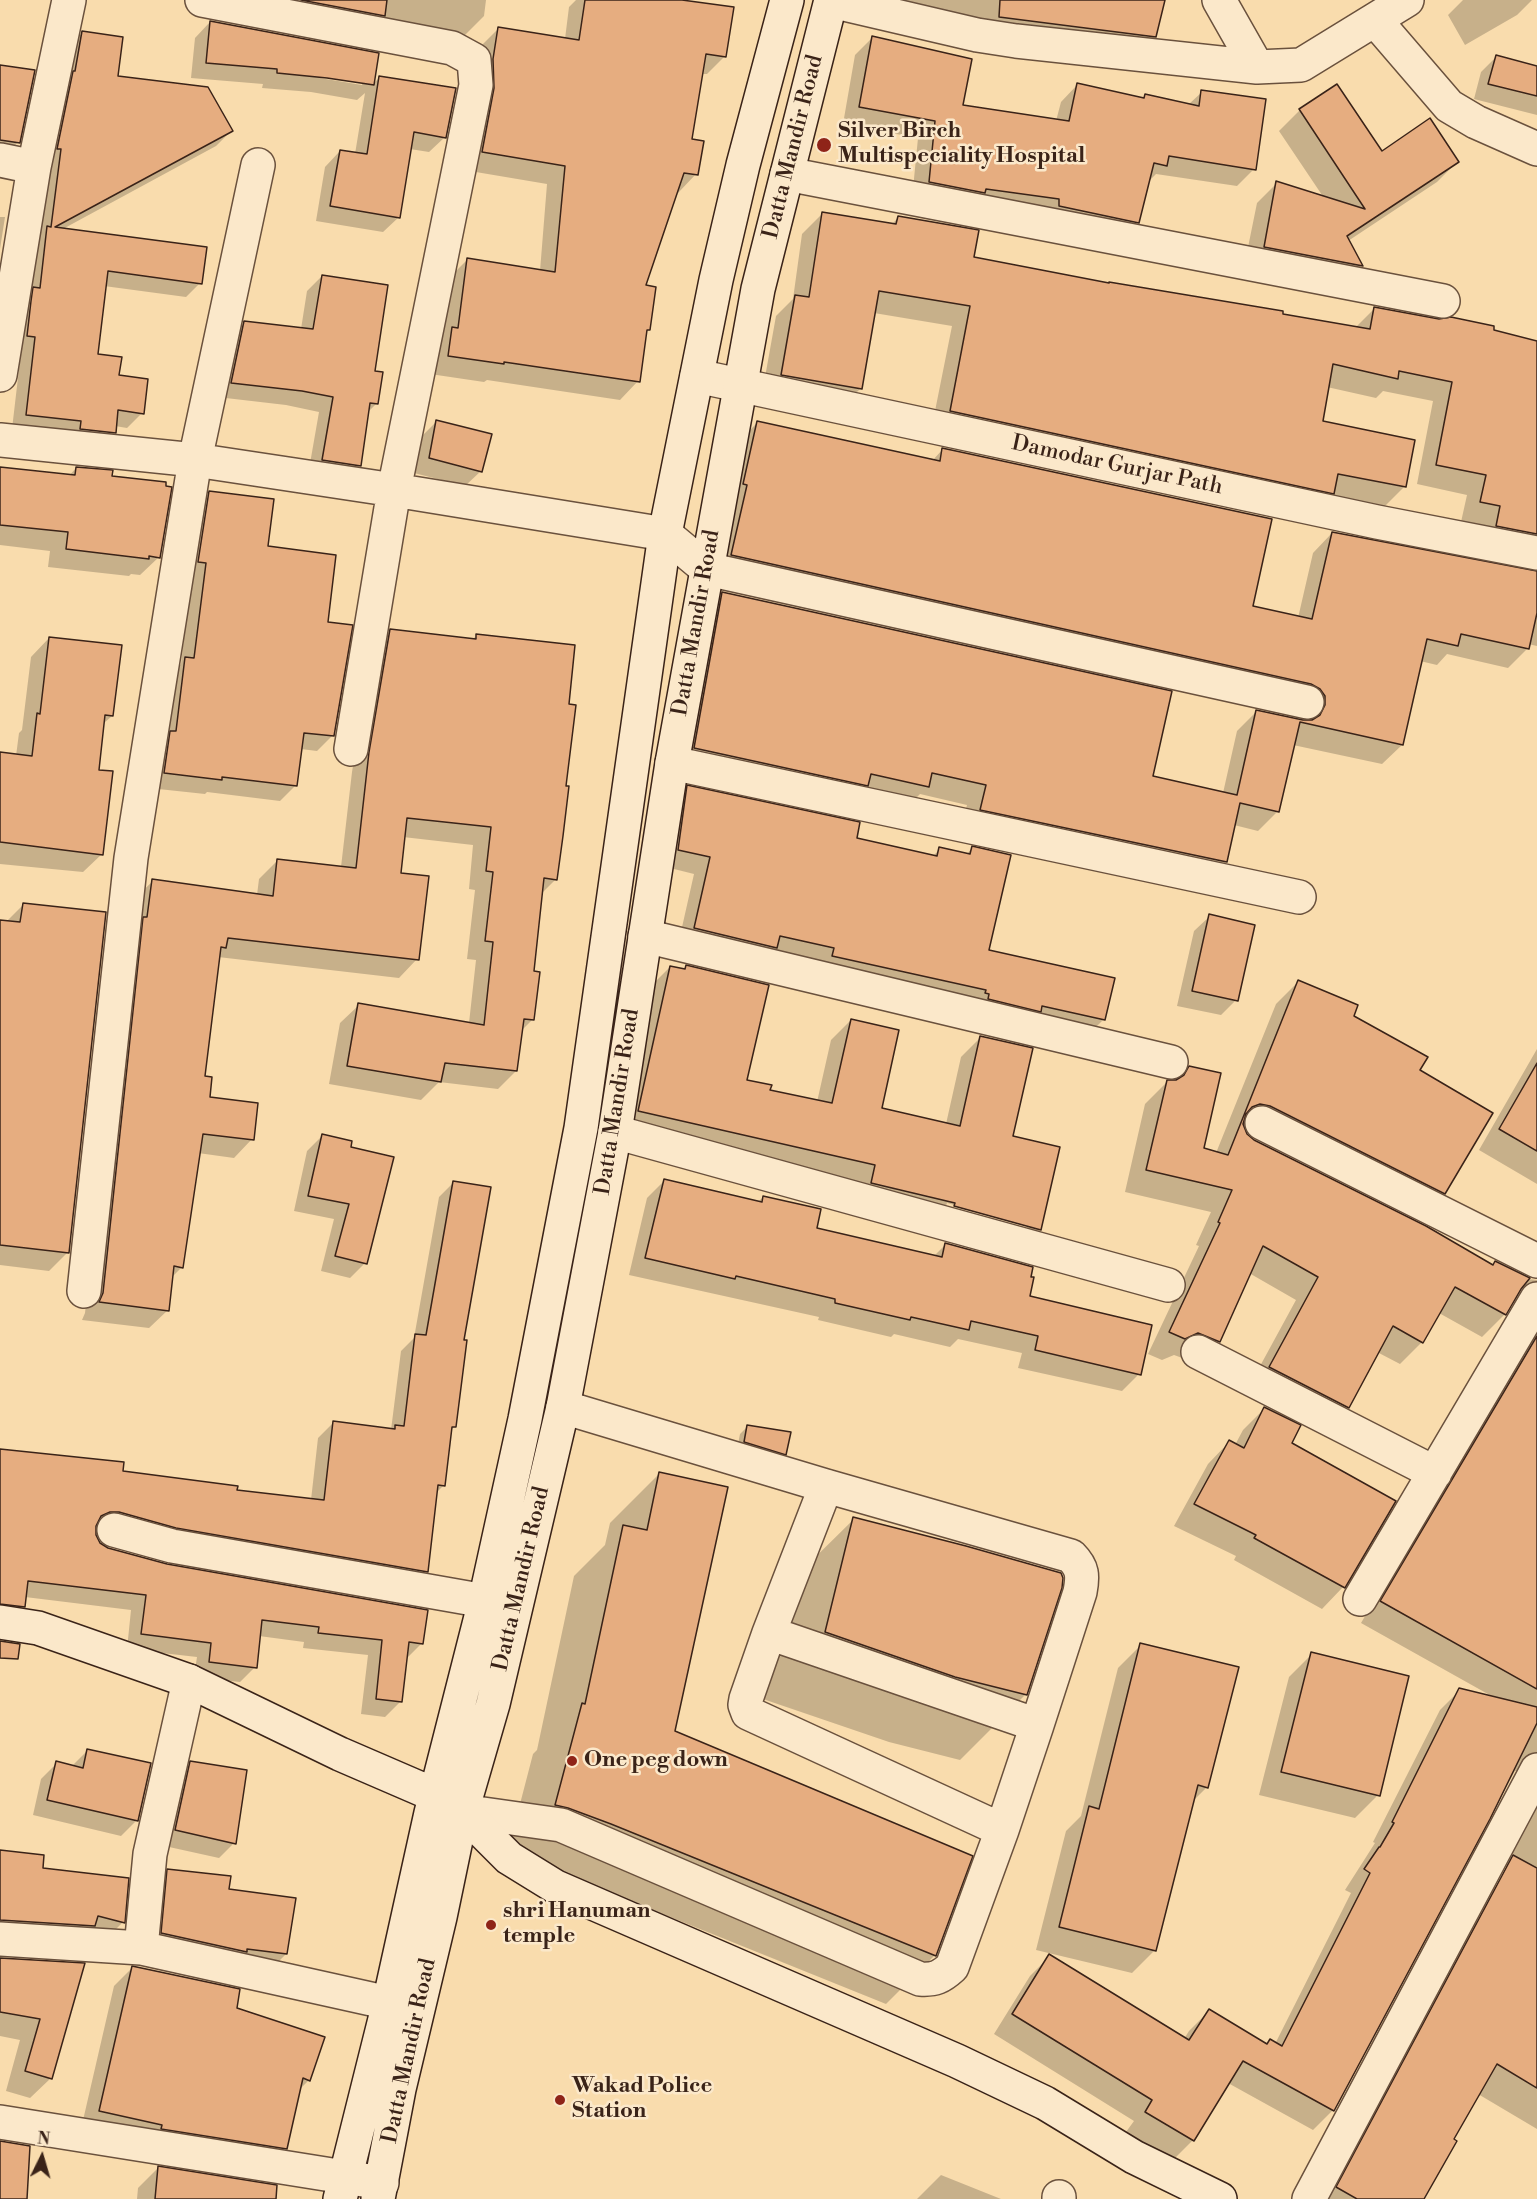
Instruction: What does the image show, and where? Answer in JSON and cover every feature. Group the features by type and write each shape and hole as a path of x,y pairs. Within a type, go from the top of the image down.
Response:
{"street":[{"path":"0,375 33,167 69,0"},
{"path":"202,0 452,48 474,60 476,85 394,490 351,749"},
{"name":"Datta Mandir Road","path":"380,2191 399,2088 440,1917 449,1803 485,1600 525,1419 581,1128 665,534 716,280 743,165 787,0"},
{"path":"831,0 977,35 1257,67 1301,65 1407,0"},
{"name":"Datta Mandir Road","path":"343,2188 388,2003 449,1803 493,1704 563,1407 615,1132 672,763 758,289 831,0"},
{"path":"1219,0 1257,67"},
{"path":"1375,20 1449,106 1476,122 1537,149"},
{"path":"0,160 33,167"},
{"path":"84,1291 131,858 195,460 258,165"},
{"path":"787,174 1443,301"},
{"name":"Damodar Gurjar Path","path":"697,376 1377,522 1537,552"},
{"path":"0,440 195,460 665,534 707,569 1307,702"},
{"path":"672,763 1299,897"},
{"path":"645,936 1171,1062"},
{"path":"1262,1123 1537,1261"},
{"path":"615,1132 1168,1285"},
{"path":"1360,1599 1537,1299"},
{"path":"1198,1352 1435,1473"},
{"path":"0,1622 38,1628 189,1681 340,1754 449,1803 561,1825 920,1979 932,1980 941,1976 952,1966 1002,1830 1080,1592 1083,1580 1082,1567 1071,1556 563,1407"},
{"path":"826,1486 746,1699 745,1705 748,1713 1002,1830"},
{"path":"114,1530 172,1546 485,1600"},
{"path":"769,1633 1038,1725"},
{"path":"141,1948 150,1854 189,1681"},
{"path":"1309,2199 1537,1770"},
{"path":"449,1803 509,1858 556,1887 1026,2093 1134,2157 1220,2199"},
{"path":"0,1939 141,1948 388,2003"},
{"path":"0,2122 343,2188 380,2191"}],"building":[{"path":"301,0 387,0 385,16"},
{"path":"585,0 682,0 734,7 726,57 706,54 692,139 704,141 698,175 684,173 646,285 656,287 640,382 448,356 452,327 458,328 467,258 555,272 565,166 482,152 494,88 493,59 498,27 579,40"},
{"path":"1000,0 1165,0 1156,37 999,17"},
{"path":"210,21 379,53 374,85 277,73 277,69 206,63"},
{"path":"82,31 123,37 118,76 208,87 233,131 55,227 207,247 202,284 108,271 98,354 122,357 119,375 148,379 144,414 118,410 116,433 80,429 81,421 26,415 35,337 27,336 33,287 40,288 47,226 51,227 61,149 57,149"},
{"path":"872,36 972,59 963,105 1069,121 1077,83 1144,98 1145,94 1199,106 1201,90 1266,99 1256,170 1169,156 1167,166 1154,163 1139,223 1059,206 1059,199 986,189 985,193 929,182 935,121 859,107"},
{"path":"1496,55 1537,66 1537,96 1488,84"},
{"path":"0,65 35,70 20,143 0,140"},
{"path":"379,76 456,88 446,138 414,132 400,218 330,206 340,150 367,154"},
{"path":"1337,84 1382,151 1430,118 1459,162 1347,236 1363,266 1264,247 1276,181 1365,209 1299,109"},
{"path":"822,212 896,224 898,216 979,230 974,257 1109,283 1283,311 1283,314 1370,329 1374,307 1439,319 1451,317 1494,326 1494,330 1537,341 1537,534 1496,526 1500,506 1480,502 1486,475 1436,465 1452,382 1399,371 1398,379 1333,364 1323,421 1415,440 1406,487 1338,474 1334,494 950,411 970,306 879,291 862,389 781,375 795,295 809,297"},
{"path":"322,275 388,285 375,371 383,372 378,404 370,403 361,466 322,460 333,397 231,383 244,321 313,329"},
{"path":"436,420 492,434 482,472 429,458"},
{"path":"757,421 940,461 942,448 1272,519 1253,606 1312,619 1332,532 1537,571 1537,613 1529,649 1461,634 1458,646 1427,639 1403,745 1300,722 1279,812 1240,803 1227,862 980,810 986,785 932,773 929,787 871,774 868,786 694,748 722,592 1172,691 1153,776 1237,795 1256,710 1312,720 1320,715 1325,705 1325,696 1320,689 1311,684 731,555 747,485 743,484"},
{"path":"0,467 75,475 76,467 113,470 112,476 166,482 166,486 172,487 160,558 149,556 149,559 66,549 68,532 0,525"},
{"path":"209,491 274,499 268,546 336,555 328,622 353,625 334,736 304,733 297,786 164,773 170,731 176,731 185,657 194,658 206,563 198,562"},
{"path":"390,629 476,639 476,634 575,645 569,704 576,705 566,786 569,786 563,836 557,880 544,878 534,971 540,972 534,1020 524,1019 517,1071 445,1063 441,1082 347,1066 358,1003 484,1025 493,942 485,941 493,872 486,871 491,827 407,818 401,873 429,876 419,960 228,938 226,948 221,947 205,1076 212,1077 210,1097 258,1103 254,1140 203,1134 183,1268 174,1266 169,1311 99,1302 103,1293 143,917 147,917 152,879 273,896 277,859 356,868 369,752"},
{"path":"49,637 122,645 113,716 105,715 99,770 113,771 103,855 0,842 0,752 32,756 37,713 40,714"},
{"path":"687,785 860,822 857,838 937,856 939,847 970,854 972,846 1011,855 989,950 1115,978 1105,1020 1042,1006 1041,1012 988,999 989,994 985,993 986,990 832,956 834,948 780,936 777,948 694,928 710,857 678,850"},
{"path":"23,903 106,912 69,1253 0,1245 0,920 20,922"},
{"path":"1209,914 1255,925 1238,1001 1192,991"},
{"path":"686,965 769,985 747,1080 772,1085 770,1090 832,1103 851,1019 899,1030 882,1108 960,1126 980,1036 1033,1048 1013,1136 1060,1147 1041,1230 954,1206 955,1203 871,1183 875,1165 638,1111 670,966 685,969"},
{"path":"1298,980 1358,1005 1354,1016 1428,1057 1420,1070 1493,1113 1445,1194 1270,1106 1260,1104 1252,1107 1246,1114 1243,1124 1247,1134 1254,1140 1426,1226 1493,1265 1495,1261 1530,1278 1506,1315 1455,1287 1423,1343 1393,1326 1349,1408 1269,1367 1318,1277 1263,1246 1220,1342 1198,1333 1185,1339 1169,1332 1220,1223 1218,1222 1232,1190 1146,1170 1167,1080 1176,1080 1184,1075 1189,1066 1221,1073 1204,1148 1228,1155"},
{"path":"1537,1063 1537,1151 1499,1129"},
{"path":"322,1134 352,1141 351,1147 394,1157 367,1264 335,1256 349,1204 308,1196"},
{"path":"664,1179 762,1202 763,1196 821,1209 817,1228 942,1257 945,1243 1033,1267 1031,1277 1034,1277 1030,1296 1152,1325 1141,1375 1035,1350 1038,1336 971,1321 969,1330 911,1317 910,1320 835,1303 835,1299 645,1258"},
{"path":"453,1181 491,1187 464,1340 467,1340 456,1427 452,1427 445,1486 438,1485 428,1572 176,1528 119,1512 110,1512 101,1516 96,1526 96,1535 100,1543 108,1548 167,1564 428,1610 423,1644 409,1642 402,1702 376,1699 382,1640 318,1633 319,1627 262,1620 257,1668 209,1662 211,1643 141,1634 146,1595 28,1581 25,1607 0,1604 0,1449 124,1462 123,1471 238,1486 237,1490 324,1500 333,1421 395,1429 395,1425 404,1426 415,1334 426,1335"},
{"path":"1537,1336 1537,1689 1380,1601"},
{"path":"1264,1407 1301,1425 1292,1443 1396,1501 1345,1588 1254,1538 1256,1535 1194,1504 1229,1440 1244,1448"},
{"path":"747,1425 791,1432 786,1455 744,1442"},
{"path":"659,1472 728,1487 675,1731 973,1856 936,1956 611,1824 555,1805 582,1703 585,1704 623,1525 647,1530"},
{"path":"853,1517 1061,1573 1062,1588 1027,1695 955,1677 825,1632"},
{"path":"0,1641 20,1644 18,1659 0,1658"},
{"path":"1140,1643 1239,1667 1208,1788 1198,1785 1156,1951 1059,1927 1089,1806 1099,1809"},
{"path":"1311,1652 1409,1676 1380,1796 1281,1772"},
{"path":"1459,1688 1537,1707 1537,1723 1490,1819 1334,2111 1243,2061 1194,2141 1145,2112 1152,2100 1012,2014 1049,1954 1189,2040 1209,2009 1267,2044 1270,2039 1282,2046 1370,1873 1364,1869 1394,1823 1392,1822"},
{"path":"87,1749 151,1763 138,1821 47,1800 56,1761 83,1768"},
{"path":"190,1761 247,1770 236,1844 175,1830"},
{"path":"0,1850 44,1855 43,1868 129,1878 125,1923 98,1916 95,1926 0,1920"},
{"path":"1513,1855 1537,1868 1537,2088 1497,2064 1454,2139 1457,2141 1424,2199 1357,2199 1336,2187"},
{"path":"167,1869 231,1876 229,1889 296,1898 287,1954 247,1949 247,1952 161,1933"},
{"path":"0,1958 85,1963 52,2079 25,2071 40,2019 0,2012"},
{"path":"132,1966 240,1989 237,2008 325,2037 310,2081 303,2078 287,2149 161,2129 162,2125 99,2111"},
{"path":"0,2141 30,2146 27,2199 0,2199"},
{"path":"158,2166 277,2185 276,2199 155,2199"}],"place":[{"name":"Silver Birch Multispeciality Hospital","path":"824,145"},
{"name":"One peg down","path":"572,1761"},
{"name":"shri Hanuman temple","path":"491,1925"},
{"name":"Wakad Police Station","path":"560,2100"}]}
